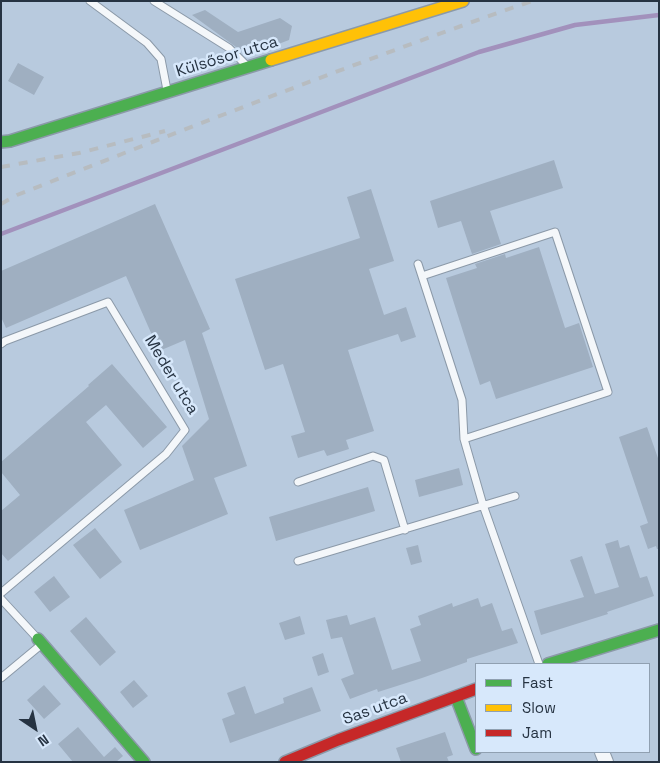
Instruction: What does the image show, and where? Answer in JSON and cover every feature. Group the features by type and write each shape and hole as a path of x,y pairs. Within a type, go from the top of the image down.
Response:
{"street":[{"name":"Külsősor utca","path":"1,142 10,141 463,1"},
{"path":"551,663 659,630"},
{"path":"40,641 144,762"},
{"name":"Sas utca","path":"285,762 338,740 475,689"},
{"path":"456,696 475,745"}],"lane":[{"path":"90,1 147,42 161,59 168,92"},
{"path":"154,1 229,48 248,68"},
{"path":"422,276 555,232 608,392 464,439"},
{"path":"418,264 462,400 464,439 483,505 539,663"},
{"name":"Meder utca","path":"1,344 108,302 185,430 166,454 1,593"},
{"path":"298,482 373,456 384,460 404,530"},
{"path":"298,561 515,496"},
{"path":"1,599 40,641 1,678"}],"building":[{"path":"205,10 238,32 280,18 292,26 289,40 252,54 236,47 192,15"},
{"path":"18,63 44,77 34,95 8,81"},
{"path":"554,160 563,188 490,211 501,244 472,254 461,221 438,228 430,201"},
{"path":"371,189 394,261 369,269 384,315 406,307 416,337 401,342 398,334 348,350 374,431 346,440 349,449 327,456 324,450 298,458 291,436 305,432 283,364 265,370 235,279 360,238 347,197"},
{"path":"155,204 210,329 202,333 247,466 214,478 228,514 140,550 124,510 194,480 182,446 209,419 185,340 159,351 126,276 6,328 1,317 1,271"},
{"path":"539,247 565,328 579,323 593,367 496,399 490,381 480,385 446,278 477,268 475,264 505,254 506,258"},
{"path":"112,364 167,427 143,448 106,405 86,422 122,465 8,561 1,553 1,511 20,495 1,472 1,462"},
{"path":"647,427 659,461 659,549 656,546 648,549 640,526 648,523 619,437"},
{"path":"459,468 463,485 419,497 415,480"},
{"path":"368,487 375,511 276,541 269,517"},
{"path":"95,528 122,562 100,579 73,545"},
{"path":"618,540 620,548 629,545 640,578 647,576 654,596 607,612 608,614 541,635 534,611 584,597 570,560 582,556 595,594 619,587 605,544"},
{"path":"418,545 422,562 411,565 406,548"},
{"path":"54,576 70,597 50,612 34,592"},
{"path":"478,598 481,607 492,603 502,631 512,628 518,643 467,659 467,662 422,678 378,692 377,689 350,699 341,679 354,674 342,637 331,639 326,620 347,615 350,625 375,617 392,670 421,661 410,629 421,625 418,616 452,603 453,607"},
{"path":"300,616 305,634 285,640 279,623"},
{"path":"86,617 116,652 100,666 70,631"},
{"path":"323,653 329,672 318,676 312,657"},
{"path":"134,680 148,696 133,708 120,692"},
{"path":"44,685 61,704 44,719 27,700"},
{"path":"245,686 255,714 284,703 283,698 312,687 321,711 230,743 222,719 235,714 227,693"},
{"path":"78,727 104,757 115,747 123,756 116,762 73,762 58,744"},
{"path":"445,732 453,755 447,757 449,762 401,762 396,748"}],"waterway":[{"path":"1,234 479,52 575,25 659,15"}],"railway":[{"path":"1,204 17,195 274,95 532,1"},
{"path":"1,167 79,153 165,131"}],"traffic: fast":[{"path":"1,142 10,141 271,60"},
{"path":"551,663 659,630"},
{"path":"38,639 144,762"},
{"path":"456,697 475,746"}],"traffic: slow":[{"path":"271,60 463,1"}],"traffic: jam":[{"path":"285,762 338,740 475,689"}]}
